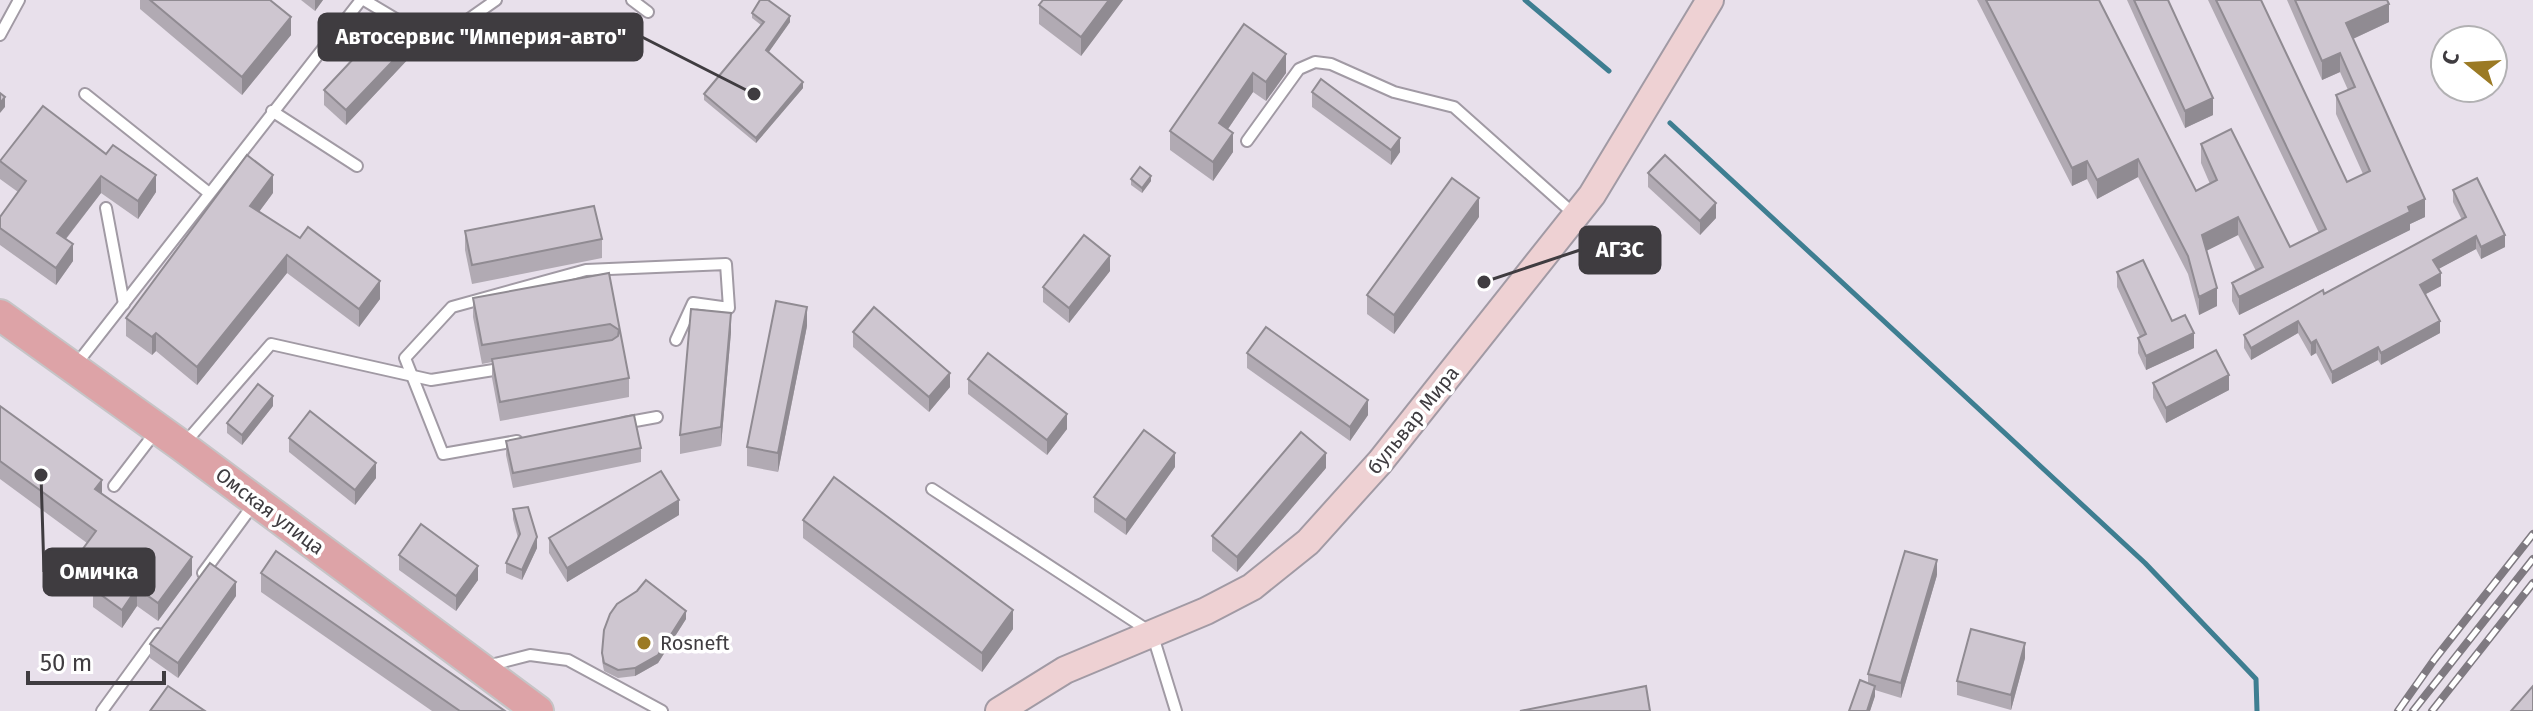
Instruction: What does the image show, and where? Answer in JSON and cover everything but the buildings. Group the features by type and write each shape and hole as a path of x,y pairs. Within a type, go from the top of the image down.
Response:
{"main road":[{"name":"Омская улица","path":"0,315 256,500 538,711"}],"street":[{"name":"бульвар Мира","path":"999,711 1065,670 1206,611 1252,587 1308,542 1380,462 1592,195 1710,0"}],"lane":[{"path":"0,35 19,0"},
{"path":"74,368 272,111 362,0 411,28 449,33 496,0"},
{"path":"632,0 648,12"},
{"path":"1247,141 1299,69 1315,62 1331,64 1394,92 1454,107 1575,216"},
{"path":"85,94 209,193"},
{"path":"272,111 357,166"},
{"path":"106,208 124,304"},
{"path":"535,438 443,454 405,358 452,307 586,270 726,264 729,308 693,303 676,340"},
{"path":"114,486 271,344 431,380 521,366"},
{"path":"611,425 657,417"},
{"path":"932,489 1152,633 1176,711"},
{"path":"193,587 256,500"},
{"path":"102,711 166,624"},
{"path":"481,668 530,655 568,660 662,711"}],"waterway":[{"path":"1525,0 1609,71"},
{"path":"1670,123 2145,563 2256,679 2257,711"}],"railway":[{"path":"2398,711 2533,534"},
{"path":"2413,711 2533,559"},
{"path":"2432,711 2533,583"}],"place":[{"name":"Автосервис \"Империя-авто\"","path":"754,94"},
{"name":"АГЗС","path":"1484,282"},
{"name":"Омичка","path":"41,475"},
{"name":"Rosneft","path":"644,643"}]}
